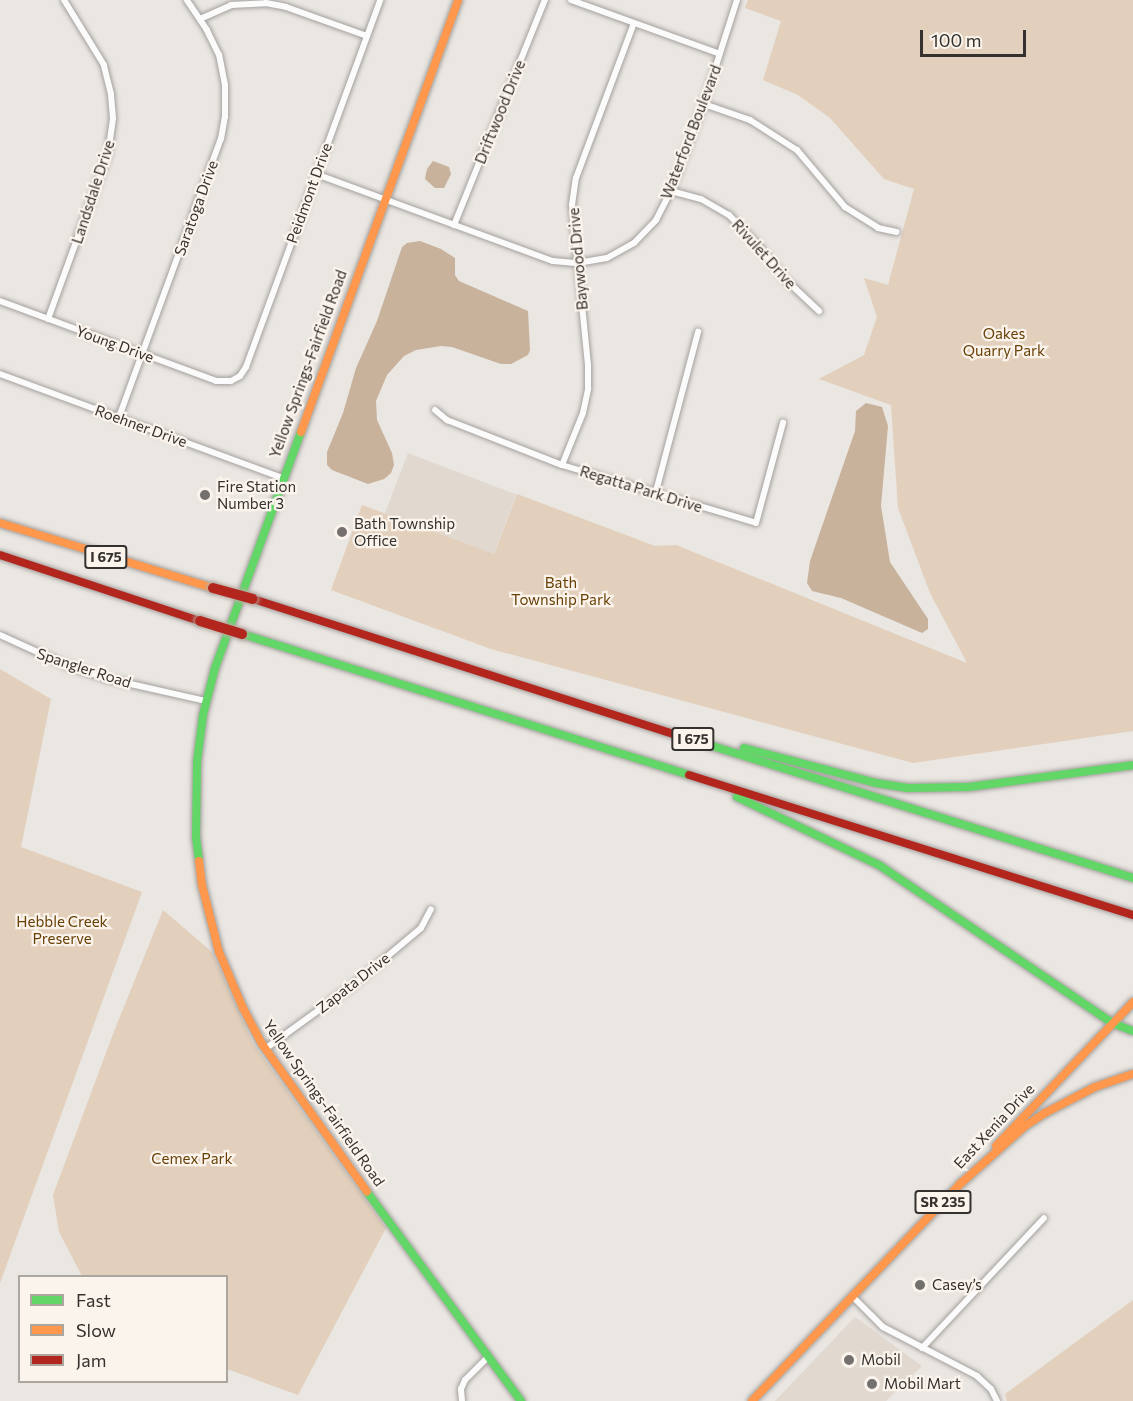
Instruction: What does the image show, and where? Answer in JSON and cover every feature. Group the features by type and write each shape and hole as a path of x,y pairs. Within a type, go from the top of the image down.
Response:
{"main road":[{"name":"Yellow Springs-Fairfield Road","path":"458,0 226,632 206,701 196,779 196,838 202,885 226,969 265,1049 487,1358 521,1401"},
{"name":"I 675","path":"0,523 253,599 571,702 1133,878"},
{"name":"I 675","path":"0,555 659,767 1133,915"},
{"path":"571,702 876,783 908,788 969,787 1133,765"},
{"path":"659,767 736,796 879,866 1112,1023 1133,1031"},
{"name":"East Xenia Drive","path":"752,1401 1133,1002"},
{"path":"959,1185 1025,1126 1045,1113 1087,1091 1133,1074"}],"street":[{"name":"Landsdale Drive","path":"48,319 108,154 113,118 111,94 104,65 64,0"},
{"name":"Saratoga Drive","path":"119,417 221,139 225,117 223,70 214,44 187,0"},
{"name":"Peidmont Drive","path":"231,381 240,376 246,367 380,0"},
{"name":"Driftwood Drive","path":"454,225 545,0"},
{"path":"571,0 720,54"},
{"name":"Waterford Boulevard","path":"316,174 553,261 578,263 607,258 634,243 656,220 671,190 704,104 737,0"},
{"path":"200,19 231,5 266,3 286,7 367,36"},
{"name":"Baywood Drive","path":"562,465 583,413 588,389 588,365 572,205 576,178 634,23"},
{"path":"704,104 750,120 797,150 845,207 878,228 897,232"},
{"name":"Rivulet Drive","path":"671,190 701,199 729,215 757,244 784,279 819,311"},
{"name":"Young Drive","path":"0,302 216,381 231,381"},
{"path":"655,495 698,332"},
{"name":"Roehner Drive","path":"0,374 282,478"},
{"name":"Regatta Park Drive","path":"435,410 447,420 562,465 655,495 756,523 783,423"},
{"name":"Spangler Road","path":"0,635 57,661 104,678 206,701"},
{"name":"Zapata Drive","path":"265,1049 352,986 421,928 431,909"},
{"path":"922,1348 1044,1218"},
{"path":"852,1296 883,1327 977,1376 991,1389 998,1401"},
{"path":"462,1401 461,1389 465,1380 487,1358"}],"shaded area":[{"path":"433,161 449,167 451,174 444,188 435,188 425,179 427,169"},
{"path":"420,241 441,249 455,258 455,275 459,281 528,311 530,350 528,355 511,364 501,364 452,347 441,346 416,350 404,356 387,375 376,401 377,420 392,453 394,465 391,473 384,479 368,484 332,470 327,465 327,452 343,413 356,368 377,321 402,247 407,243"},
{"path":"866,403 882,407 888,426 881,506 890,562 928,619 928,629 922,633 841,598 812,591 807,583 810,561 855,431 856,411"},
{"path":"408,453 516,495 493,555 385,514"},
{"path":"855,1317 922,1366 886,1401 775,1401"}],"green space":[{"name":"Oakes Quarry Park","path":"748,0 1133,0 1133,731 913,763 491,649 331,590 362,505 494,554 517,494 655,546 676,545 967,663 930,593 898,508 891,405 819,379 864,355 877,317 864,278 888,285 914,189 884,179 830,118 798,95 763,80 781,21 745,8"},
{"name":"Hebble Creek Preserve","path":"0,669 51,699 21,847 142,892 0,1283"},
{"name":"Cemex Park","path":"163,910 212,952 253,1043 386,1228 298,1395 228,1369 228,1275 81,1275 59,1232 53,1195 113,1034"},
{"path":"1133,1300 1133,1401 1007,1401 1005,1394"}],"traffic: fast":[{"path":"199,861 196,838 197,762 203,715 215,668 301,432"},
{"path":"242,634 689,775"},
{"path":"674,734 1133,878"},
{"path":"744,748 876,783 908,788 969,787 1133,765"},
{"path":"737,797 879,865 1112,1023 1133,1031"},
{"path":"367,1192 521,1401"}],"traffic: slow":[{"path":"301,432 458,0"},
{"path":"0,523 213,588"},
{"path":"199,861 202,885 219,952 243,1008 262,1044 367,1192"},
{"path":"996,1146 1133,1002"},
{"path":"959,1185 1025,1126 1045,1113 1095,1087 1133,1074"},
{"path":"752,1401 962,1182"}],"traffic: jam":[{"path":"0,555 200,621"},
{"path":"213,588 253,599"},
{"path":"253,599 674,734"},
{"path":"200,621 242,634"},
{"path":"689,775 1133,915"}],"place":[{"name":"Fire Station Number 3","path":"205,495"},
{"name":"Bath Township Office","path":"342,532"},
{"name":"Casey’s","path":"920,1285"},
{"name":"Mobil","path":"849,1360"},
{"name":"Mobil Mart","path":"872,1384"}],"park label":[{"name":"Bath Township Park","path":"561,590"}]}
